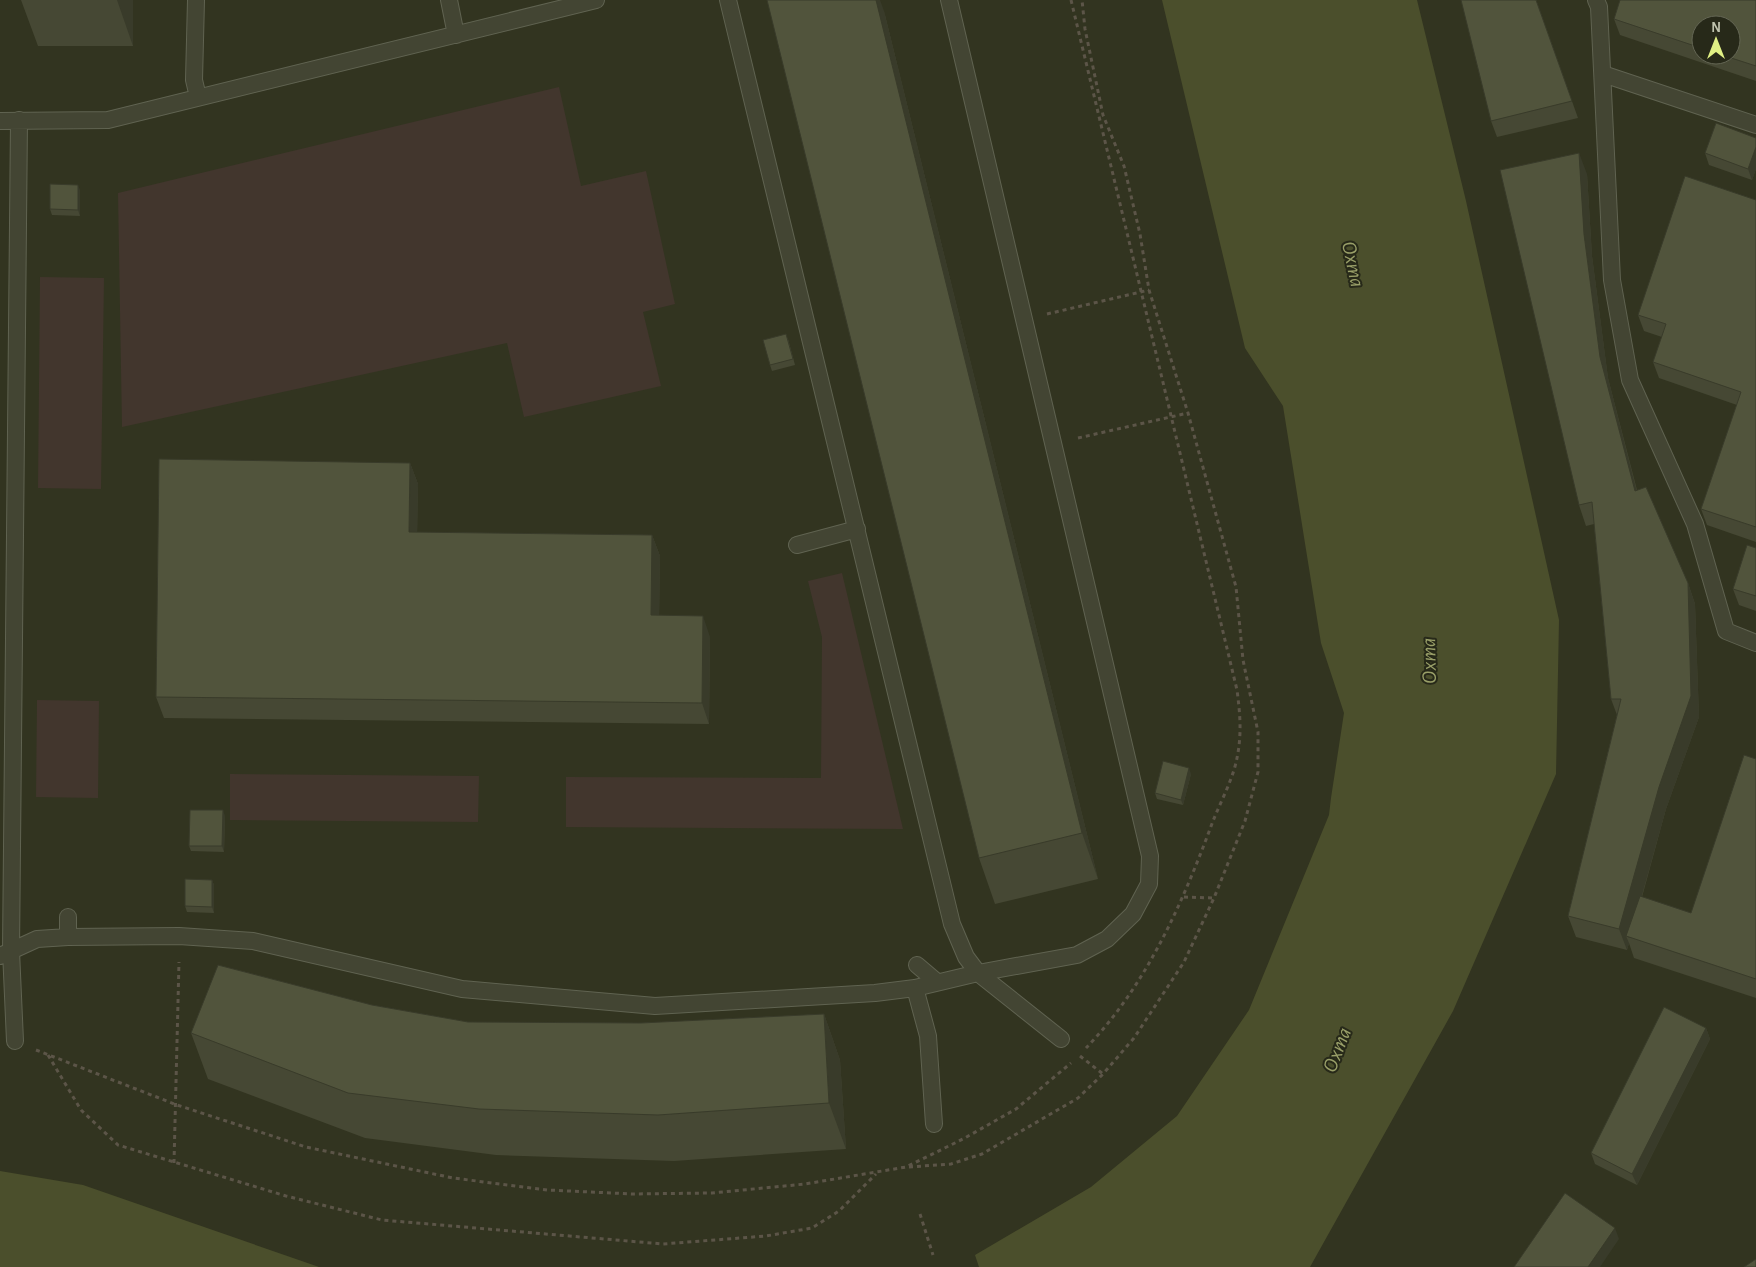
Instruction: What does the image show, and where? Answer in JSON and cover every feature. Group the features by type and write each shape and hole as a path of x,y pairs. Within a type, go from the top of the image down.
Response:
{"lane":[{"path":"196,0 194,80 198,97"},
{"path":"449,0 456,35"},
{"path":"0,121 108,120 596,0"},
{"path":"728,0 952,924 966,957 978,973 1061,1039"},
{"path":"5,953 36,939 68,937 179,936 253,941 462,989 656,1006 875,993 915,988 978,973 1078,955 1107,939 1133,914 1149,884 1150,856 949,0"},
{"path":"1596,0 1600,7 1612,280 1630,380 1695,524 1726,631 1756,643"},
{"path":"1602,74 1756,125"},
{"path":"14,1041 5,953 19,120"},
{"path":"797,545 857,529"},
{"path":"68,917 68,937"},
{"path":"917,965 937,982"},
{"path":"915,988 928,1036 934,1124"}],"path":[{"path":"906,1167 964,1139 1016,1109 1063,1071 1106,1027 1137,982 1184,897 1237,759 1242,724 1237,690 1071,0"},
{"path":"14,1041 177,1105 306,1148 453,1178 547,1190 633,1194 712,1193 877,1173 906,1167 951,1164 982,1154 1078,1098 1103,1074 1134,1038 1184,962 1214,898 1245,821 1258,772 1258,732 1243,660 1236,587 1188,413 1149,290 1140,234 1124,166 1103,115 1085,29 1082,0"},
{"path":"1024,319 1149,290"},
{"path":"1053,444 1188,413"},
{"path":"1184,897 1214,898"},
{"path":"174,1163 177,1105 178,959"},
{"path":"48,1054 81,1110 118,1145 286,1196 382,1220 664,1244 766,1236 812,1228 839,1211 877,1173"},
{"path":"1079,1055 1103,1074"},
{"path":"920,1214 933,1255"}],"shaded area":[{"path":"559,87 581,186 646,171 675,304 643,312 661,386 524,417 507,343 122,427 118,193"},
{"path":"40,277 104,278 101,489 38,488"},
{"path":"842,573 903,829 566,827 566,777 821,778 822,637 808,581"},
{"path":"37,700 99,701 98,798 36,797"},
{"path":"230,774 479,776 478,822 230,820"}],"water":[{"name":"Охта","path":"1162,0 1417,0 1466,201 1559,620 1556,774 1453,1011 1310,1267 979,1267 975,1255 1091,1187 1177,1116 1249,1010 1329,815 1344,713 1321,643 1283,406 1245,348"},
{"path":"0,1171 83,1185 319,1267 0,1267"}],"building":[{"path":"767,0 876,0 1082,833 979,858"},
{"path":"1461,0 1536,0 1572,101 1491,121"},
{"path":"1620,0 1756,0 1756,66 1741,61 1741,15 1691,15 1691,45 1614,19"},
{"path":"1716,123 1756,138 1756,147 1748,169 1705,153"},
{"path":"1579,153 1584,234 1600,357 1635,491 1646,487 1688,583 1691,696 1659,787 1619,929 1568,916 1621,699 1611,699 1592,502 1579,505 1500,170"},
{"path":"1685,176 1756,200 1756,527 1701,509 1741,392 1653,362 1666,324 1638,315"},
{"path":"50,184 78,185 78,210 50,209"},
{"path":"786,334 793,359 770,365 763,340"},
{"path":"159,459 410,463 409,532 652,535 651,615 703,616 702,703 156,697"},
{"path":"1747,545 1756,548 1756,596 1733,589"},
{"path":"1744,755 1756,759 1756,979 1626,936 1640,896 1691,913"},
{"path":"1163,761 1189,768 1181,800 1155,793"},
{"path":"190,810 223,810 222,846 189,846"},
{"path":"185,879 212,880 212,907 185,906"},
{"path":"218,965 372,1005 468,1022 641,1023 824,1014 829,1103 658,1115 479,1109 348,1093 191,1033"},
{"path":"1664,1007 1706,1028 1632,1174 1591,1153"},
{"path":"1565,1193 1615,1228 1588,1267 1514,1267"},
{"path":"1756,1259 1756,1267 1744,1267"}]}
